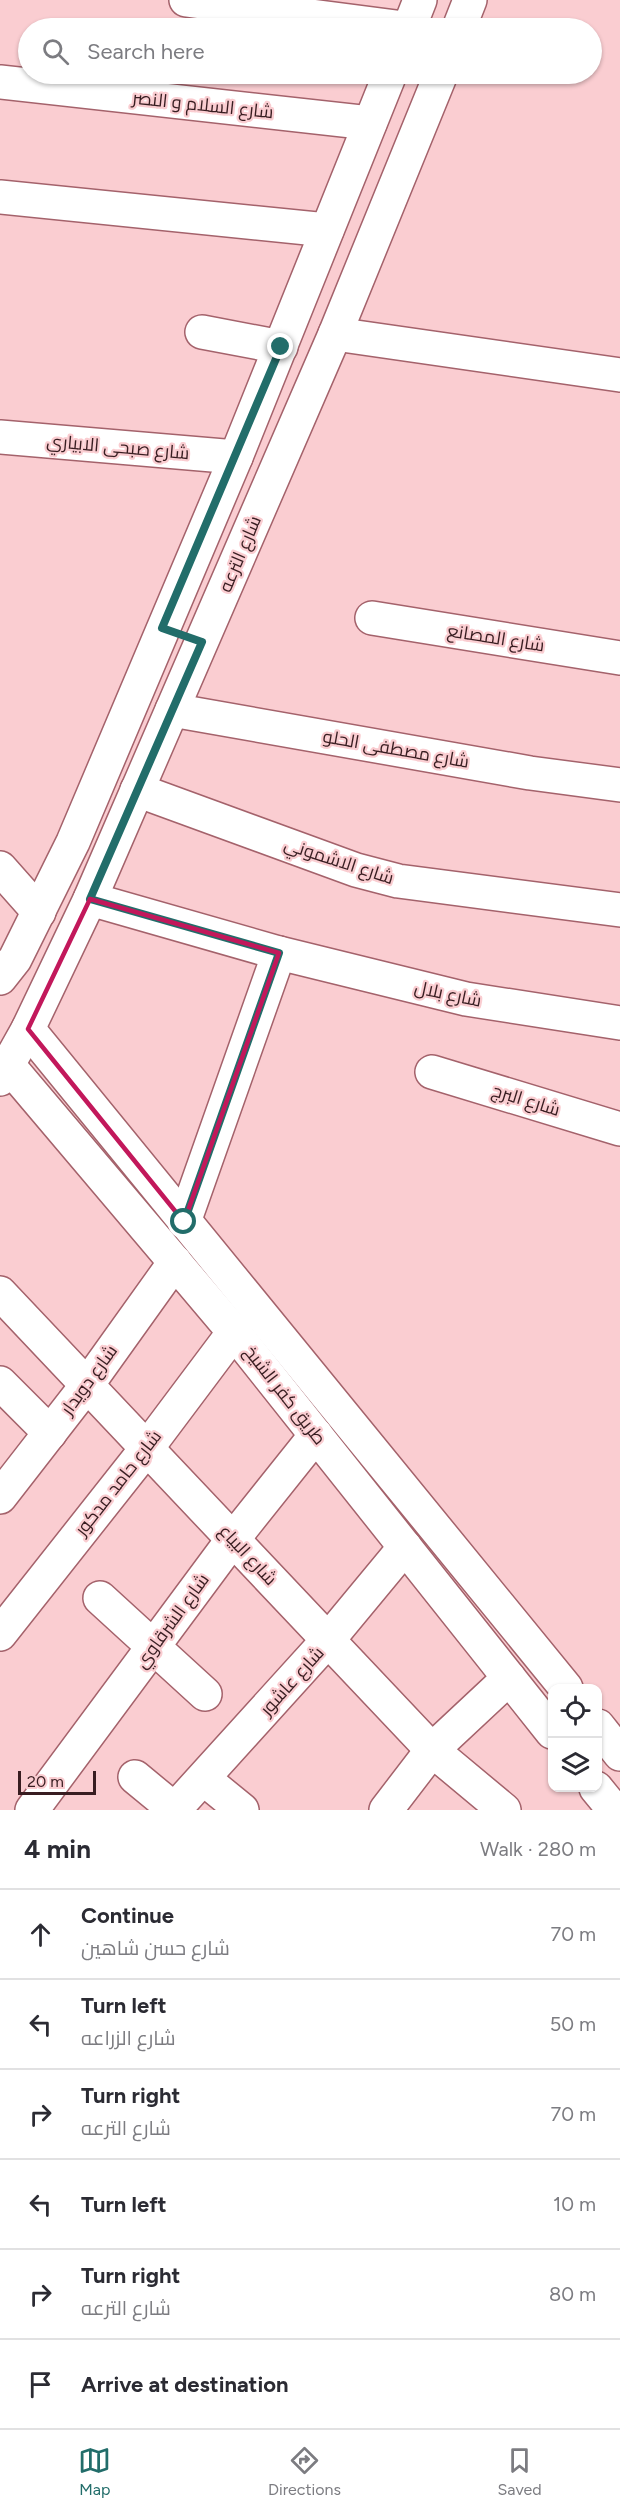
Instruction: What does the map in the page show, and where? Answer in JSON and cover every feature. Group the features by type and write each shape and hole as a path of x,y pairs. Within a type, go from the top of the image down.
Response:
{"street":[{"path":"186,0 326,18"},
{"path":"413,18 420,0"},
{"path":"463,18 470,0"},
{"name":"شارع السلام و النصر","path":"0,82 370,123"},
{"path":"5,967 39,912 73,842 236,457 386,84"},
{"name":"شارع الترعه","path":"4,1072 28,1029 90,899 138,790 335,334 437,84"},
{"path":"0,197 327,230"},
{"path":"202,332 281,347"},
{"path":"335,334 620,375"},
{"name":"شارع صبحى الابياري","path":"0,443 236,457"},
{"name":"شارع المصانع","path":"372,618 620,658"},
{"path":"162,628 202,642"},
{"name":"شارع مصطفى الحلو","path":"172,710 530,773 620,785"},
{"name":"شارع الاشموني","path":"138,790 356,870 398,881 620,910"},
{"path":"0,868 39,912"},
{"name":"شارع بلال","path":"90,899 279,953 466,999 620,1023"},
{"path":"184,1222 279,953"},
{"name":"طريق كفر الشيخ","path":"28,1029 562,1684"},
{"name":"طريق كفر الشيخ","path":"4,1072 175,1262 234,1332 548,1727"},
{"name":"شارع البرج","path":"432,1072 620,1129"},
{"name":"شارع دويدار","path":"0,1497 87,1385 175,1262"},
{"name":"شارع البياع","path":"0,1293 432,1750 504,1810"},
{"name":"شارع حامد مدكور","path":"0,1634 147,1448 234,1332"},
{"path":"0,1383 50,1433"},
{"name":"شارع الشرقاوي","path":"32,1810 232,1539 316,1435"},
{"name":"شارع عاشور","path":"175,1810 328,1640 405,1547"},
{"path":"100,1598 205,1694"},
{"path":"386,1810 432,1750 509,1678"},
{"path":"602,1732 620,1754"},
{"path":"135,1777 175,1810"},
{"path":"204,1779 242,1810"},
{"path":"599,1792 614,1810"}],"highlighted area":[{"path":"90,899 279,953 184,1222 28,1029"}],"route":[{"path":"184,1222 279,953 90,899 202,642 162,628 281,347"}]}
